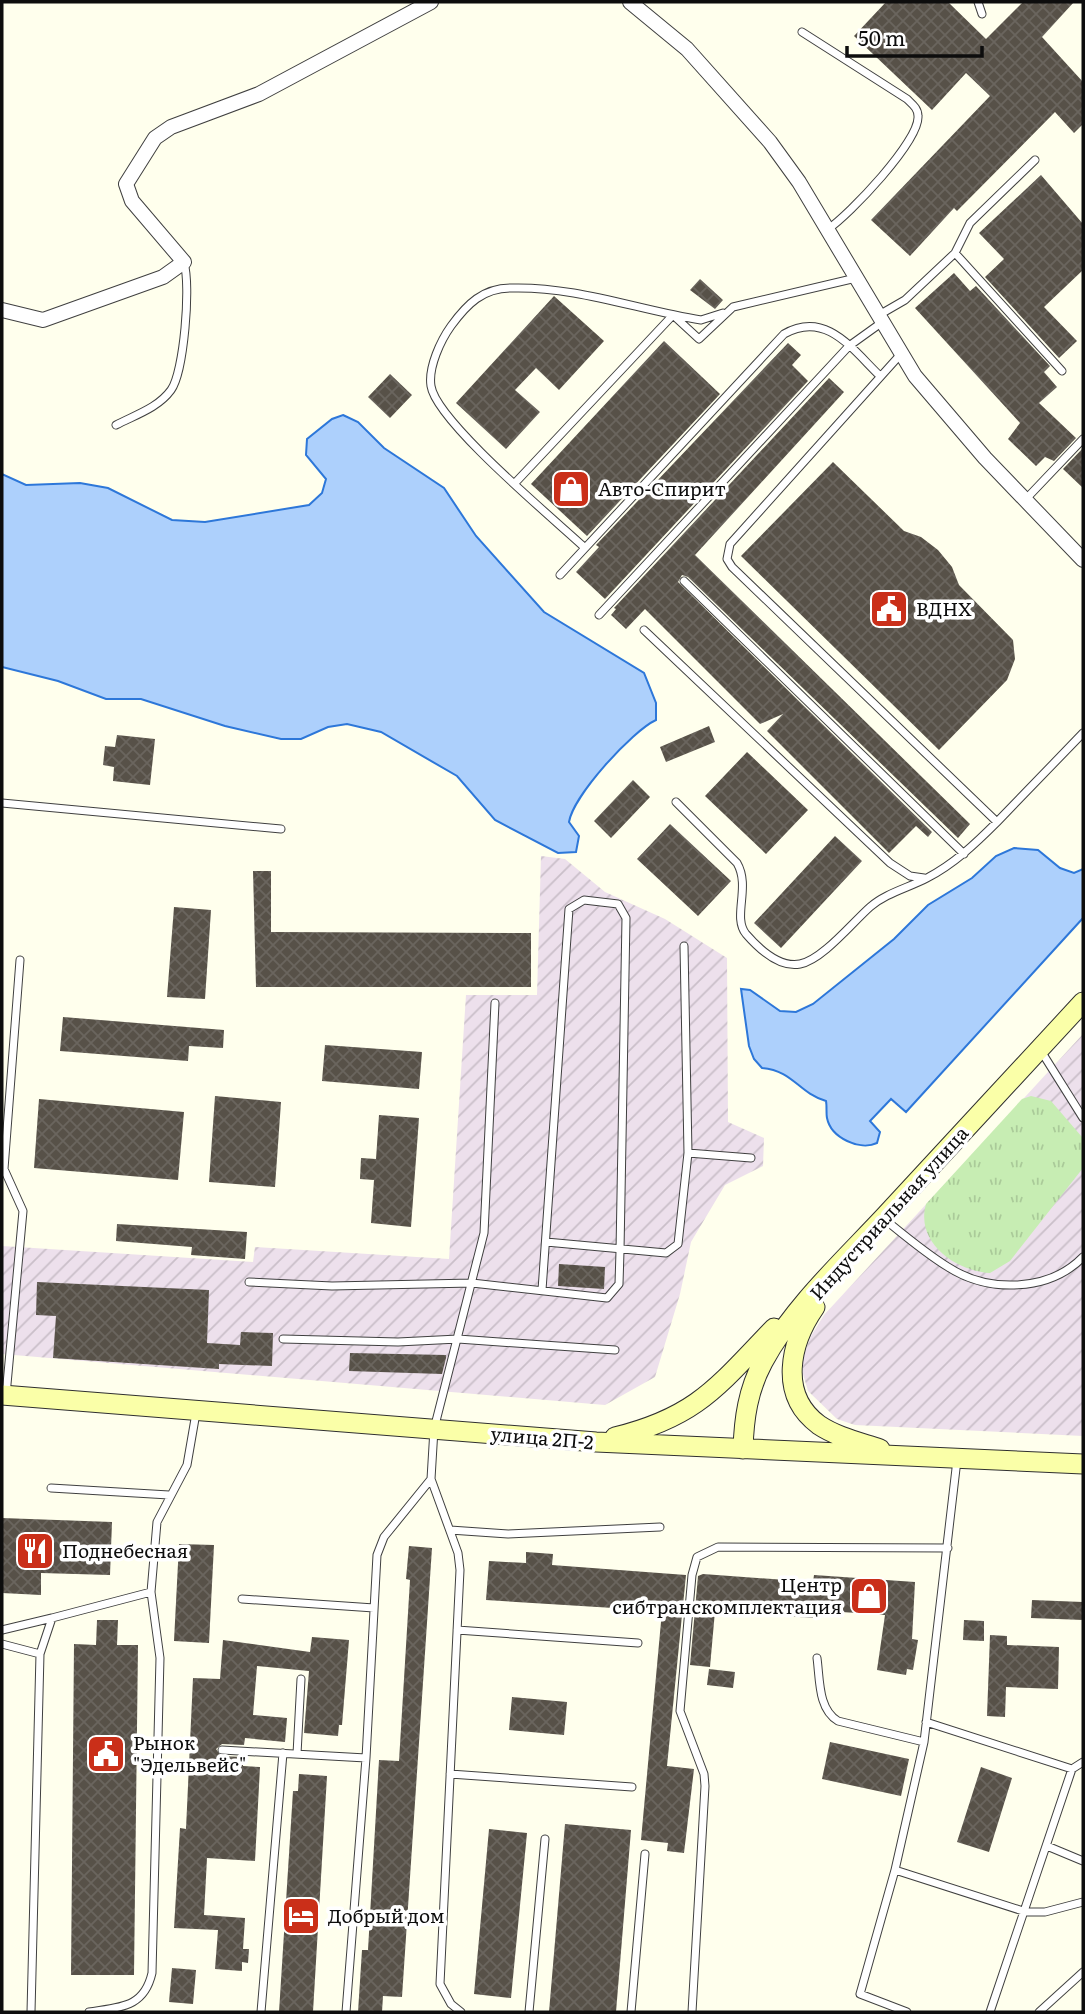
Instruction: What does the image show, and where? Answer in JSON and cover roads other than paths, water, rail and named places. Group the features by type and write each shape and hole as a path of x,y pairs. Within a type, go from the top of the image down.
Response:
{"main road":[{"name":"Индустриальная улица","path":"743,1449 747,1402 763,1362 795,1316 859,1243 1040,1049 1080,1011"},
{"path":"596,1442 651,1428 689,1410 711,1393 859,1243"},
{"path":"859,1243 800,1333 791,1372 795,1393 802,1407 818,1424 840,1436 906,1457"},
{"name":"улица 2П-2","path":"4,1395 596,1442 1083,1464"}],"street":[{"path":"2,310 43,320 163,277 184,262 132,201 126,184 155,138 171,127 258,94 431,2"},
{"path":"631,2 641,6 743,108 785,162 828,229 900,355 941,408 1083,560"}],"lane":[{"path":"978,2 982,14"},
{"path":"802,32 907,99 916,108 918,118 910,138 879,180 845,216 828,229"},
{"path":"599,615 849,346 905,300 955,253 970,223 1035,160"},
{"path":"955,253 1062,371"},
{"path":"116,425 156,405 173,388 187,317 189,281 184,262"},
{"path":"584,547 447,415 430,385 441,343 470,303 494,289 552,289 673,316 709,320 773,296 856,278"},
{"path":"673,316 699,339 723,313"},
{"path":"515,483 673,316"},
{"path":"560,575 784,334 803,326 822,326 834,331 880,376"},
{"path":"900,355 730,544 727,559 732,567 997,822"},
{"path":"1025,500 1083,439"},
{"path":"684,581 964,854"},
{"path":"644,630 890,863 909,876 926,878"},
{"path":"676,802 737,863 743,875 740,921 743,931 782,963 802,964 813,959 872,905 926,878 964,854 1083,733"},
{"path":"2,803 281,829"},
{"path":"249,1282 332,1286 472,1283 607,1298 619,1284 620,1251 626,918 618,904 584,900 569,909 542,1290"},
{"path":"546,1242 620,1251 666,1253 678,1244 688,1153 684,946"},
{"path":"4,1395 23,1211 4,1169 20,960"},
{"path":"461,2012 452,2004 440,1984 460,1570 458,1553 432,1479 434,1429 485,1233 495,1003"},
{"path":"1040,1049 1083,1118"},
{"path":"688,1153 751,1158"},
{"path":"883,1218 950,1269 977,1281 1012,1284 1040,1282 1064,1273 1083,1258"},
{"path":"283,1339 398,1342 458,1339 615,1350"},
{"path":"89,2012 124,2006 137,2000 148,1988 152,1973 160,1658 151,1592 157,1522 187,1465 196,1410"},
{"path":"907,2012 860,1994 895,1870 924,1742 957,1460"},
{"path":"345,2012 366,1758 377,1555 384,1536 432,1479"},
{"path":"51,1488 169,1496"},
{"path":"450,1530 508,1534 660,1527"},
{"path":"692,2012 705,1786 704,1774 680,1712 692,1575 697,1557 718,1547 948,1548"},
{"path":"2,1630 151,1592"},
{"path":"242,1599 374,1608"},
{"path":"31,2012 40,1654 52,1618"},
{"path":"457,1630 638,1643"},
{"path":"2,1644 40,1654"},
{"path":"817,1658 824,1708 830,1716 838,1721 924,1742"},
{"path":"297,1754 301,1679"},
{"path":"926,1722 1072,1769"},
{"path":"222,1750 366,1758"},
{"path":"261,2012 283,1753"},
{"path":"990,2012 1026,1912 1072,1769 1083,1762"},
{"path":"450,1774 632,1787"},
{"path":"529,2012 545,1839"},
{"path":"1047,1846 1083,1861"},
{"path":"631,2012 645,1854"},
{"path":"895,1870 1026,1912 1045,1912 1083,1902"},
{"path":"1039,2012 1083,1972"}],"water":[{"path":"343,415 358,422 384,448 444,488 476,536 544,612 644,673 656,703 656,720 619,750 581,797 569,822 579,836 576,852 558,853 495,820 457,776 381,732 347,724 328,727 301,739 281,739 225,726 141,699 106,699 58,681 2,667 2,474 26,485 80,483 108,488 172,520 205,522 309,505 322,493 326,479 306,455 307,439 332,419"},
{"path":"1014,848 1038,850 1060,868 1074,873 1083,869 1083,918 906,1112 891,1099 870,1121 880,1132 877,1143 855,1144 840,1137 827,1118 826,1101 808,1092 789,1077 762,1068 754,1059 749,1046 741,989 750,990 780,1011 796,1012 813,1004 894,939 928,905 972,878 996,856"}],"place":[{"name":"Авто-Спирит","path":"571,489"},
{"name":"ВДНХ","path":"889,609"},
{"name":"Поднебесная","path":"35,1551"},
{"name":"Центр сибтранскомплектация","path":"869,1596"},
{"name":"Рынок \"Эдельвейс\"","path":"106,1754"},
{"name":"Добрый дом","path":"301,1916"}]}
